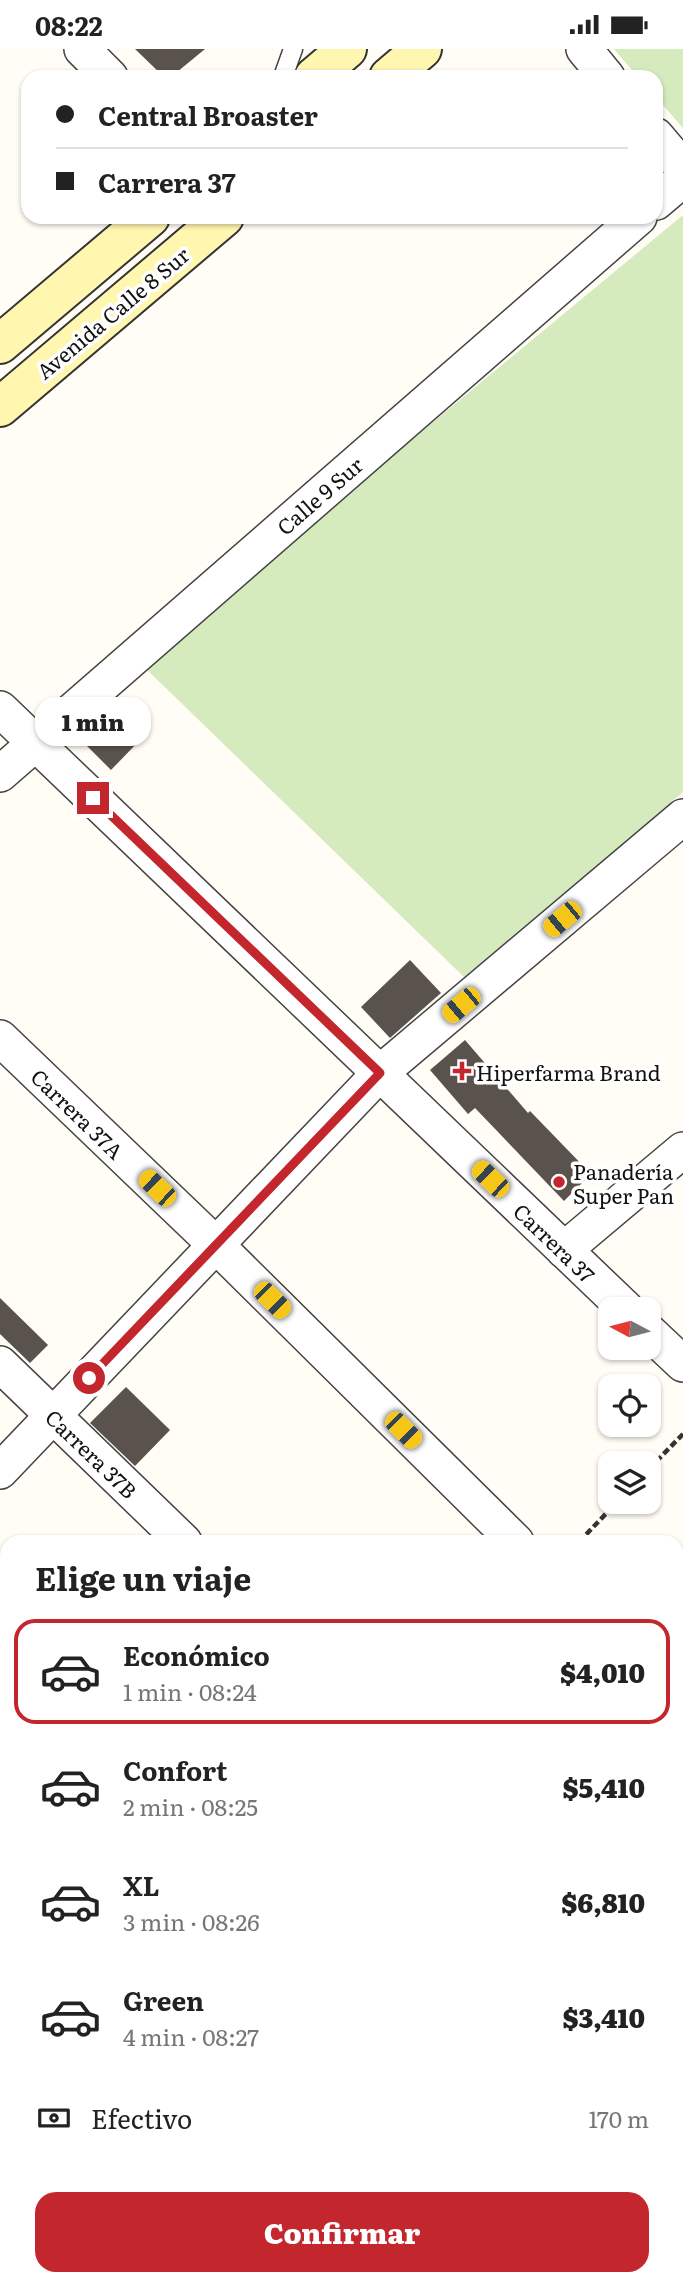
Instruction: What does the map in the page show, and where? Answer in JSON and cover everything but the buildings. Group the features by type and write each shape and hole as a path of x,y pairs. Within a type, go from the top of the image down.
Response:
{"main road":[{"path":"322,70 347,49"},
{"path":"397,70 422,49"},
{"path":"56,359 7,324 141,224"},
{"name":"Avenida Calle 8 Sur","path":"4,395 56,359 216,224"}],"street":[{"path":"82,49 103,70"},
{"path":"584,49 601,70"},
{"path":"663,144 683,168"},
{"path":"663,196 683,179"},
{"name":"Calle 9 Sur","path":"0,775 631,224"},
{"name":"Carrera 37","path":"0,709 613,1297"},
{"path":"0,1471 380,1073 683,817"},
{"name":"Carrera 37A","path":"0,1038 216,1245 509,1535"},
{"path":"564,1250 683,1150"},
{"path":"662,1344 683,1364"},
{"name":"Carrera 37B","path":"0,1364 177,1535"}],"lane":[{"path":"286,70 293,49"}],"path":[{"path":"661,1457 683,1434"},
{"path":"586,1535 606,1514"}],"green space":[{"path":"614,49 683,49 683,128 663,105 663,70 632,70"},
{"path":"683,215 683,792 464,977 141,664"}],"place":[{"name":"Hiperfarma Brand","path":"462,1071"},
{"name":"Panadería Super Pan","path":"559,1182"}],"route":[{"path":"89,1378 380,1073 93,798"}]}
